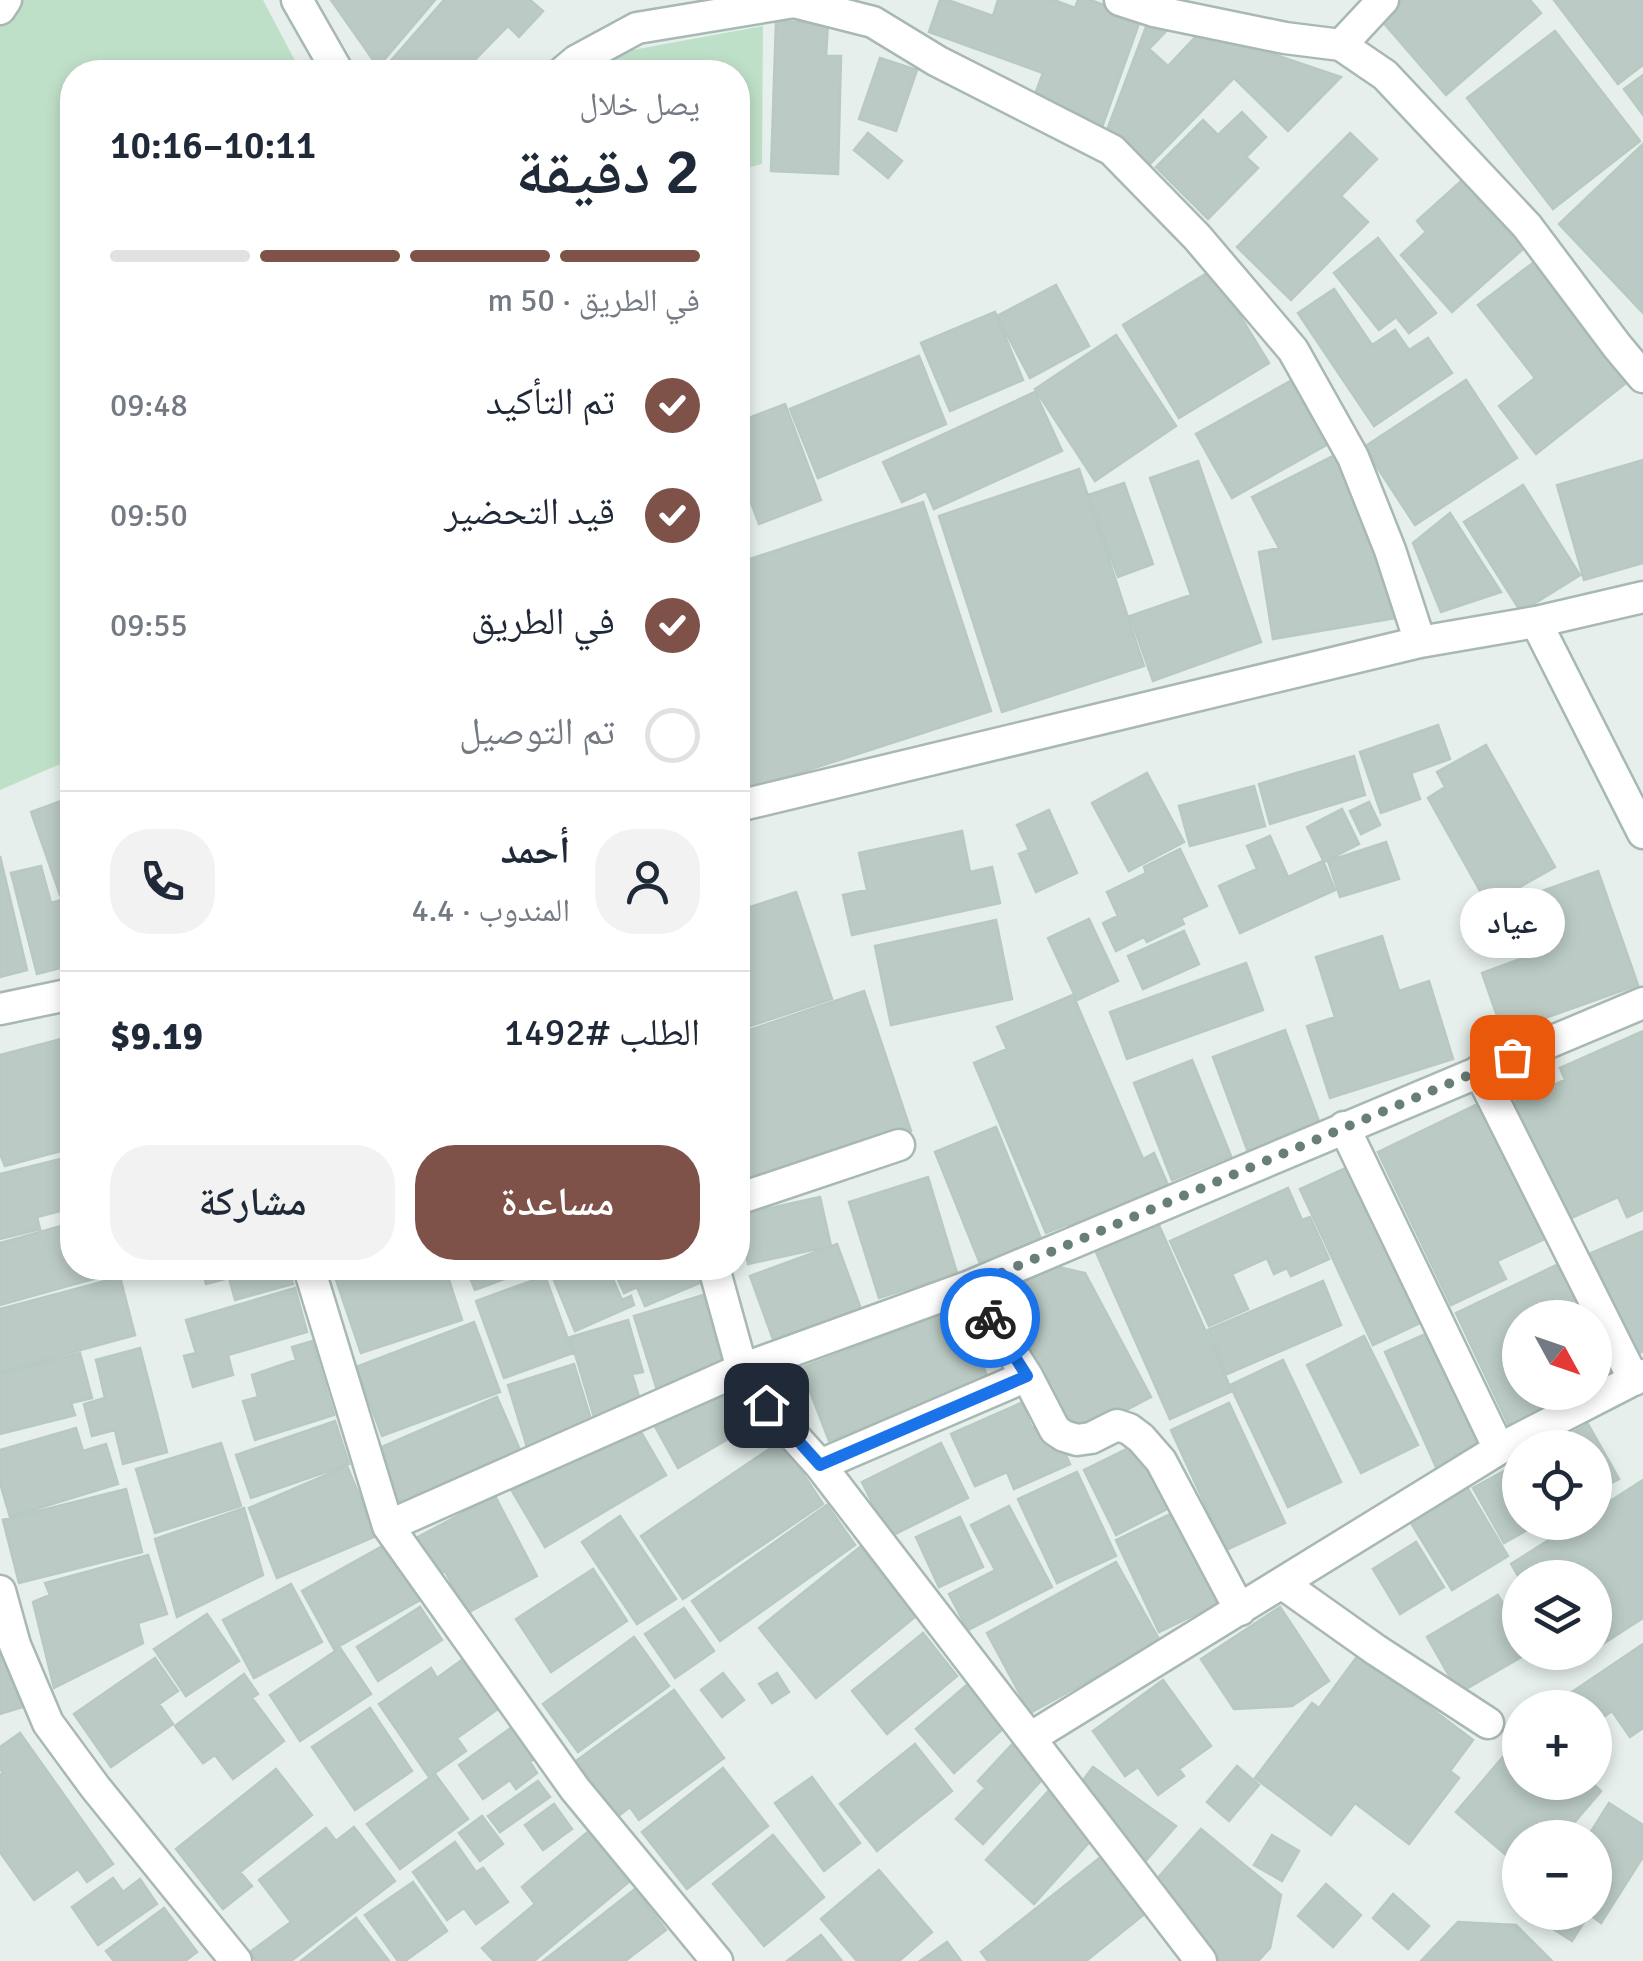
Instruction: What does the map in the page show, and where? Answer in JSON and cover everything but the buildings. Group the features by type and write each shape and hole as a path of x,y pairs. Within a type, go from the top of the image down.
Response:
{"street":[{"path":"0,9 6,0"},
{"path":"298,0 331,60"},
{"path":"1120,0 1154,11 1340,45 1385,75 1515,213 1643,377"},
{"path":"1340,45 1383,0"},
{"path":"576,60 637,28 801,1 873,22 937,61 1112,150 1197,237 1294,350 1353,457 1390,550 1420,642"},
{"path":"750,803 1420,642 1536,622 1643,597"},
{"path":"1536,622 1643,833"},
{"path":"0,1009 60,996"},
{"path":"388,1526 742,1369 970,1286 1643,1003"},
{"path":"1030,1738 1499,1449 1639,1377 1479,1071"},
{"path":"1344,1127 1499,1449"},
{"path":"750,1195 900,1145"},
{"path":"313,1280 388,1526 576,1789 717,1961"},
{"path":"717,1280 742,1369 766,1405 820,1465 1201,1961"},
{"path":"970,1286 1027,1376 1055,1430 1077,1440 1117,1425 1142,1438 1161,1462 1240,1610"},
{"path":"820,1465 1027,1376"},
{"path":"1283,1584 1488,1723"},
{"path":"0,1591 15,1645 48,1723 236,1961"}],"green space":[{"path":"15,0 263,0 295,60 60,60 60,764 0,790 0,21"},
{"path":"763,26 762,164 750,167 750,60 607,60 616,53"}],"way so far":[{"path":"990,1318 970,1286 1512,1057"}],"place":[{"name":"عياد","path":"1512,1057"}],"route":[{"path":"766,1405 820,1465 1027,1376 990,1318"}]}
